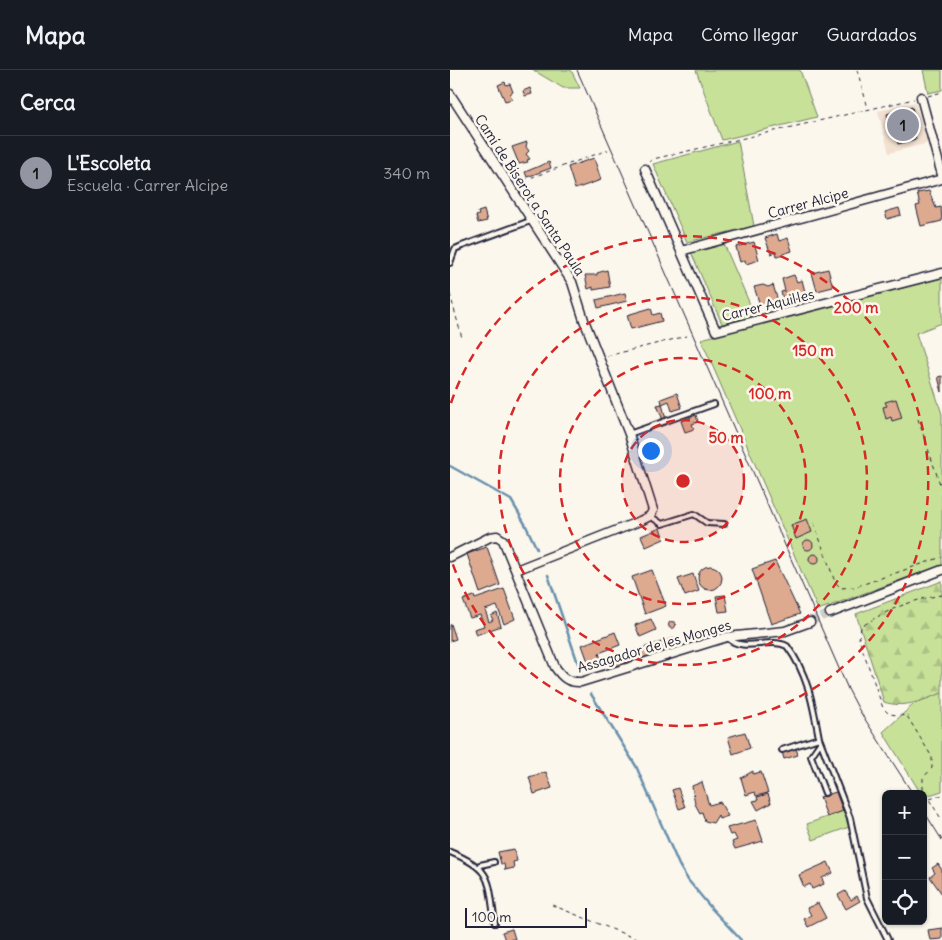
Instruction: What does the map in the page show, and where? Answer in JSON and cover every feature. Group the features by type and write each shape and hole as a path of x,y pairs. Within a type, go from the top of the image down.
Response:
{"street":[{"name":"Camí de Biserot a Santa Paula","path":"450,94 511,185 572,282 629,434 652,510 650,516"},
{"name":"Carrer Alcipe","path":"681,250 942,177 921,97"},
{"path":"646,170 681,250"},
{"name":"Carrer Aquil·les","path":"681,250 716,331 942,273"},
{"path":"516,570 650,516"},
{"name":"Assagador de les Monges","path":"450,557 497,536 503,540 555,666 564,679 571,681 581,682 727,637 785,632 810,622"},
{"path":"830,613 942,570"}],"lane":[{"path":"450,263 456,249 533,220"},
{"path":"629,434 714,404"},
{"path":"650,516 662,524 694,514 707,523 724,524"},
{"path":"727,637 739,644 787,646 802,669 810,692 819,741 850,818 867,898 888,940"},
{"path":"782,750 819,741"},
{"path":"819,741 811,756 825,793"},
{"path":"450,852 478,866 486,877 495,923"},
{"path":"478,866 494,862"}],"path":[{"path":"857,70 868,108"},
{"path":"646,170 647,165 654,159 942,92"},
{"path":"511,185 608,150"},
{"path":"450,294 462,338"},
{"path":"599,358 687,336"},
{"path":"918,419 942,490"},
{"path":"814,523 835,582 841,588 855,588 942,557"},
{"path":"942,595 917,599 888,610 861,627 859,632 859,639 868,670 883,708 889,714 907,716 932,757 932,768 922,783 923,790 942,820"},
{"path":"929,800 942,795"},
{"path":"552,905 639,940"}],"shaded area":[{"path":"915,102 928,143 889,153 878,111"}],"green space":[{"path":"533,70 571,70 580,88 563,88"},
{"path":"696,70 800,70 817,117 722,140"},
{"path":"923,70 942,70 942,90 928,93"},
{"path":"738,141 754,226 687,242 653,164"},
{"path":"724,244 755,316 722,324 691,252"},
{"path":"942,278 942,323 916,333 942,414 942,565 818,610 701,339"},
{"path":"942,581 942,693 907,704 899,705 884,702 856,614"},
{"path":"942,693 942,791 927,796 927,790 919,790 883,732 915,703"},
{"path":"843,811 849,827 813,840 807,824"}],"building":[{"path":"505,82 506,85 510,84 513,92 510,94 512,99 505,101 498,85"},
{"path":"530,88 532,94 525,96 523,91"},
{"path":"912,107 917,128 913,129 916,139 898,144 896,137 893,138 887,114"},
{"path":"527,142 526,147 529,151 526,154 530,159 527,160 528,162 519,164 512,147"},
{"path":"594,158 601,180 575,189 568,167"},
{"path":"549,162 551,168 527,177 525,172"},
{"path":"929,191 936,208 941,207 942,221 921,226 916,206 920,205 917,193"},
{"path":"899,208 901,215 887,219 885,212"},
{"path":"484,210 487,221 478,223 476,216 479,215 478,212"},
{"path":"777,234 779,241 788,238 792,251 777,256 776,252 771,254 765,238"},
{"path":"754,242 759,260 746,264 745,260 740,262 736,247"},
{"path":"828,269 833,287 817,291 812,273"},
{"path":"607,270 610,287 593,290 593,287 588,289 585,275 597,275 597,273"},
{"path":"794,275 797,282 802,280 806,296 784,303 781,292 785,291 782,279"},
{"path":"763,285 768,287 773,285 778,301 771,303 769,299 760,305 754,287"},
{"path":"625,293 627,301 598,308 596,300"},
{"path":"651,308 653,315 660,313 662,321 631,329 627,315"},
{"path":"942,376 942,392 938,377"},
{"path":"677,393 682,408 672,411 669,401 662,404 661,399"},
{"path":"896,399 902,418 892,421 891,417 886,419 883,407 887,406 885,402"},
{"path":"662,404 666,419 663,420 657,405"},
{"path":"696,415 698,422 692,424 694,429 685,432 681,421"},
{"path":"807,519 812,532 796,539 791,525"},
{"path":"660,528 664,539 646,547 641,536"},
{"path":"806,540 810,540 813,545 812,549 806,550 803,547 803,543"},
{"path":"487,547 500,585 480,593 467,554"},
{"path":"812,554 816,554 819,559 818,563 812,564 809,561 809,557"},
{"path":"775,561 800,614 771,624 752,569"},
{"path":"705,566 715,566 722,573 722,583 715,590 705,590 698,583 698,573"},
{"path":"652,570 666,606 645,614 632,577"},
{"path":"693,574 699,591 685,596 678,579"},
{"path":"504,589 515,619 504,624 497,606 485,610 489,622 493,620 491,616 497,613 501,626 476,635 474,629 484,626 480,615 470,618 463,600 474,596 475,599"},
{"path":"725,595 728,611 719,612 716,596"},
{"path":"651,619 656,630 640,637 635,625"},
{"path":"672,621 676,625 672,629 668,625"},
{"path":"450,625 456,639 450,641"},
{"path":"615,632 620,645 599,653 602,662 590,667 582,645"},
{"path":"674,638 677,647 611,668 608,659"},
{"path":"745,732 750,748 733,754 728,737"},
{"path":"796,748 798,755 784,759 782,752"},
{"path":"753,771 753,774 761,772 768,793 756,796 755,792 746,795 741,778"},
{"path":"546,772 552,788 534,794 529,777"},
{"path":"702,782 709,805 720,802 728,816 719,819 718,815 713,823 705,821 702,812 700,813 695,804 692,786"},
{"path":"678,788 685,807 679,809 672,790"},
{"path":"836,792 843,811 827,817 820,797"},
{"path":"768,794 771,803 758,810 753,801 758,800 757,797"},
{"path":"756,820 763,841 735,849 732,842 737,840 734,834 730,835 727,828"},
{"path":"514,849 517,861 513,862 514,868 505,870 504,864 501,864 498,852"},
{"path":"828,862 833,873 822,878 824,884 812,889 810,884 804,887 799,875"},
{"path":"938,864 942,870 942,894 930,877 935,873 932,868"},
{"path":"845,891 851,900 857,896 860,901 846,909 838,895"},
{"path":"818,903 826,918 808,927 804,919 811,915 807,908"},
{"path":"942,928 942,939 930,940 928,930"},
{"path":"512,929 515,939 505,940 502,932"}],"waterway":[{"path":"450,466 511,500 537,549"},
{"path":"548,575 581,672"},
{"path":"591,694 636,766 679,865 688,880 741,940"}],"tunnel":[{"path":"810,622 830,613"}],"tram line":[{"path":"577,70 848,689 859,710 910,790"},
{"path":"927,816 942,840"}],"place":[{"name":"L'Escoleta","path":"903,125"}]}
